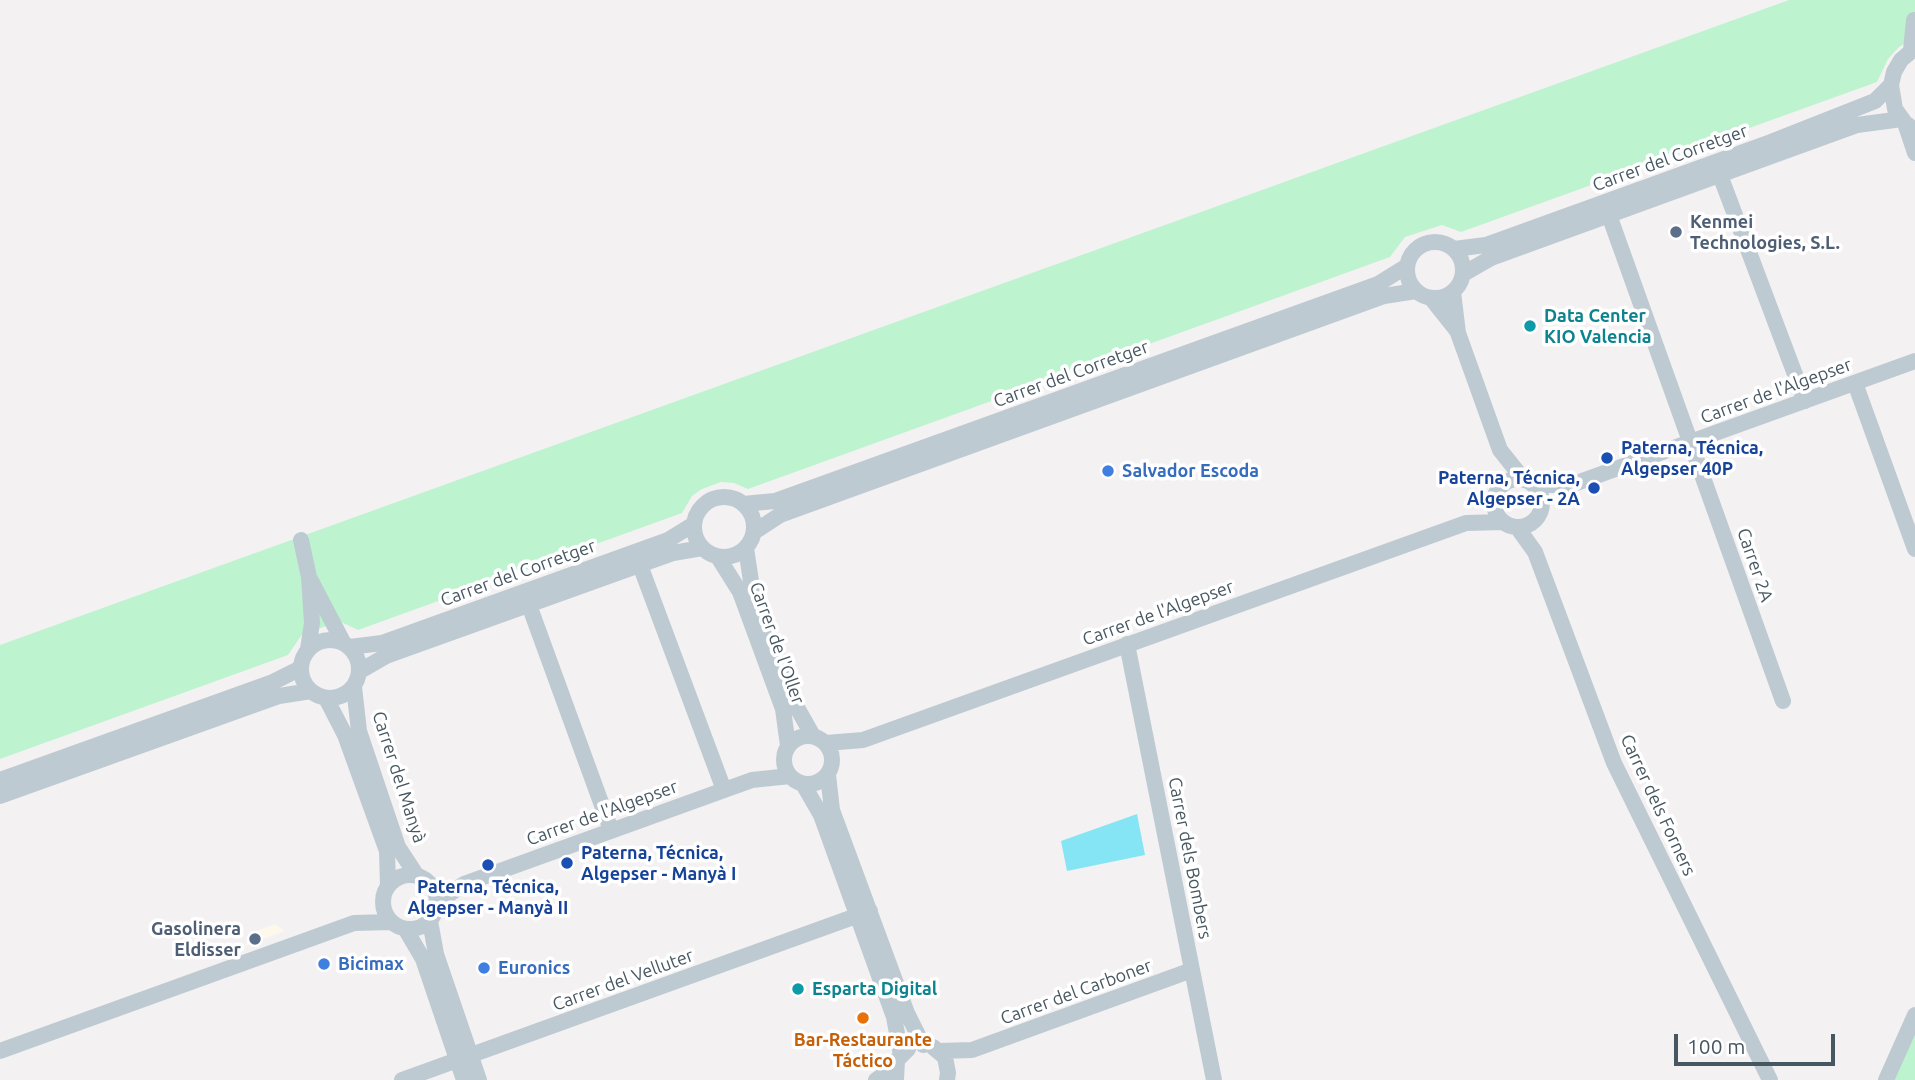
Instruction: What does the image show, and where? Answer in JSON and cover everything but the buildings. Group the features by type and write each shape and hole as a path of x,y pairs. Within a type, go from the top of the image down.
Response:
{"street":[{"path":"1915,21 1913,49 1901,60 1891,85 1895,109 1907,124 1915,153"},
{"name":"Carrer del Corretger","path":"1454,249 1486,245 1772,142 1875,102 1891,85"},
{"name":"Carrer del Corretger","path":"1463,274 1490,258 1857,125 1907,124"},
{"path":"1720,175 1805,401"},
{"name":"Carrer 2A","path":"1609,215 1783,701"},
{"path":"1431,242 1443,243 1454,249 1462,260 1463,274 1453,292 1443,298 1431,298 1416,291 1408,279 1407,266 1415,250 1431,242"},
{"name":"Carrer del Corretger","path":"743,504 775,501 1378,284 1407,266"},
{"name":"Carrer del Corretger","path":"754,532 780,514 1384,296 1416,291"},
{"path":"1453,292 1458,332 1500,450 1541,496 1539,515"},
{"path":"1431,298 1458,332"},
{"name":"Carrer de l'Algepser","path":"1571,485 1915,361"},
{"path":"1855,383 1915,550"},
{"path":"1500,450 1498,491 1494,505 1497,514 1510,525"},
{"path":"1466,523 1507,482 1571,485"},
{"path":"1466,523 1528,526 1571,485"},
{"path":"728,498 743,504 752,516 754,532 746,548 728,557 718,557 702,548 697,541 694,524 700,509 712,500 728,498"},
{"name":"Carrer dels Forners","path":"1535,552 1539,515"},
{"name":"Carrer de l'Algepser","path":"863,740 1466,523"},
{"name":"Carrer del Corretger","path":"346,645 382,643 668,540 694,524"},
{"name":"Carrer dels Forners","path":"1510,525 1535,552 1614,763 1767,1073 1777,1080"},
{"path":"301,540 309,576 312,624 308,649 301,668 302,676 311,691"},
{"name":"Carrer del Corretger","path":"360,671 386,656 673,553 702,548"},
{"name":"Carrer de l'Oller","path":"746,548 752,588 794,704 820,740"},
{"name":"Carrer de l'Oller","path":"718,557 740,592 783,709 786,752"},
{"path":"640,565 724,790"},
{"path":"0,796 279,696 311,691 326,698 337,698 354,687 360,671 356,654 346,645 309,576"},
{"path":"529,605 611,830"},
{"path":"308,649 324,640 346,645"},
{"name":"Carrer dels Bombers","path":"1127,644 1214,1080"},
{"path":"0,780 273,682 301,668"},
{"name":"Carrer del Manyà","path":"354,687 359,731 398,847 423,880"},
{"name":"Carrer del Manyà","path":"326,698 345,735 387,851 386,892"},
{"path":"752,780 786,752 799,737 863,740"},
{"path":"820,740 832,755 832,810 894,1017 898,1067"},
{"path":"752,780 816,783 863,740"},
{"path":"786,752 784,764 821,815 923,1045"},
{"name":"Carrer de l'Algepser","path":"464,884 752,780"},
{"path":"354,923 401,877 464,884"},
{"path":"423,880 437,896 438,903"},
{"path":"406,930 423,927 430,921 438,903 464,884"},
{"path":"386,892 386,915 391,922 406,930 423,959 464,1058 480,1080"},
{"name":"Carrer del Velluter","path":"402,1080 864,913"},
{"path":"430,921 436,954 464,1058 464,1080"},
{"path":"0,1051 354,923 391,922"},
{"name":"Carrer del Carboner","path":"939,1051 972,1050 1192,970"},
{"path":"1885,1077 1915,1015"},
{"path":"876,1080 898,1067 907,1049 923,1045 939,1051 945,1057 948,1076"},
{"name":"Carrer del Carboner","path":"948,1076 972,1050"}],"shaded area":[{"name":"Gasolinera Eldisser","path":"275,924 285,931 245,946 251,933"}],"green space":[{"path":"1789,0 1915,0 1915,37 1899,47 1888,59 1877,82 1461,232 1442,225 1405,237 1390,257 748,489 734,483 721,482 692,496 682,513 358,630 341,622 303,633 288,655 0,759 0,645"},
{"path":"1915,1032 1915,1080 1894,1080"}],"water":[{"path":"1137,814 1145,855 1067,871 1061,841"}],"place":[{"name":"Kenmei Technologies, S.L.","path":"1676,232"},
{"name":"Data Center KIO Valencia","path":"1530,326"},
{"name":"Paterna, Técnica, Algepser 40P","path":"1607,458"},
{"name":"Salvador Escoda","path":"1108,471"},
{"name":"Paterna, Técnica, Algepser - 2A","path":"1594,488"},
{"name":"Paterna, Técnica, Algepser - Manyà I","path":"567,863"},
{"name":"Paterna, Técnica, Algepser - Manyà II","path":"488,865"},
{"name":"Gasolinera Eldisser","path":"255,939"},
{"name":"Bicimax","path":"324,964"},
{"name":"Euronics","path":"484,968"},
{"name":"Esparta Digital","path":"798,989"},
{"name":"Bar-Restaurante Táctico","path":"863,1018"}]}
